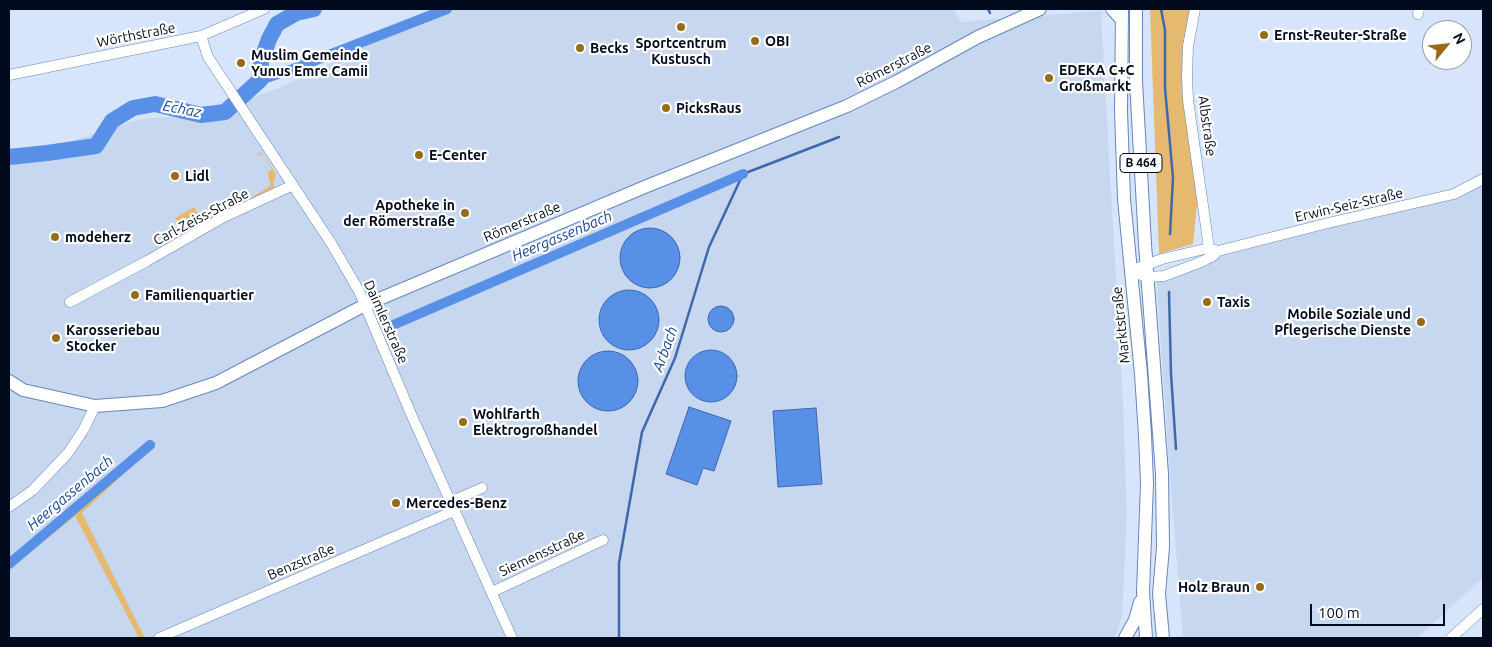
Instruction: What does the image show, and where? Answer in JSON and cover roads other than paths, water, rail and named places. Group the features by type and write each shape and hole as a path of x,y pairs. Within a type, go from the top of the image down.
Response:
{"main road":[{"name":"Römerstraße","path":"9,381 23,390 95,406 162,402 216,383 365,305 647,186 847,106 896,82 978,37 1040,9"},
{"path":"1112,9 1122,15"},
{"name":"B 464","path":"1136,9 1136,81 1146,264 1162,474 1163,547 1159,594 1163,638"},
{"name":"Marktstraße","path":"1122,15 1121,111 1124,200 1138,339 1147,483 1143,592 1146,638"},
{"path":"1125,638 1135,620 1143,592"}],"street":[{"name":"Wörthstraße","path":"9,74 201,36 264,9"},
{"name":"Albstraße","path":"1195,9 1188,46 1188,100 1213,250"},
{"name":"Daimlerstraße","path":"201,36 208,57 331,243 359,291 452,506 512,638"},
{"name":"Erwin-Seiz-Straße","path":"1130,271 1146,264 1454,194 1483,179"},
{"name":"Carl-Zeiss-Straße","path":"70,302 147,262 222,218 293,185"},
{"name":"Erwin-Seiz-Straße","path":"1130,271 1147,277 1164,276 1213,256 1213,250"},
{"path":"9,507 33,490 68,453 84,429 95,406"},
{"name":"Benzstraße","path":"159,638 180,634 452,506 482,488"},
{"name":"Siemensstraße","path":"492,592 603,540"},
{"path":"1451,638 1483,609"}],"water":[{"path":"650,228 667,233 675,241 680,258 675,275 667,283 650,288 633,283 625,275 620,258 625,241 633,233"},
{"path":"629,290 646,295 654,303 659,320 654,337 646,345 629,350 612,345 604,337 599,320 604,303 612,295"},
{"path":"721,306 730,310 734,319 730,328 721,332 712,328 708,319 712,310"},
{"path":"711,350 721,352 729,358 735,366 737,376 735,386 729,394 721,400 711,402 701,400 693,394 687,386 685,376 687,366 693,358 701,352"},
{"path":"608,351 625,356 633,364 638,381 633,398 625,406 608,411 591,406 583,398 578,381 583,364 591,356"},
{"path":"689,407 731,421 714,471 703,468 697,485 666,474"},
{"path":"816,408 822,484 778,487 773,411"}],"waterway":[{"name":"Echaz","path":"9,157 96,146 112,121 133,108 155,104 201,115 225,112 260,80 261,61 277,24 296,13 314,9"},
{"path":"260,80 447,9"},
{"name":"Arbach","path":"988,9 990,13"},
{"path":"1161,9 1165,30 1165,88 1173,178 1170,234"},
{"name":"Arbach","path":"619,638 619,563 642,432 675,358 709,247 743,174 839,137"},
{"name":"Heergassenbach","path":"393,325 743,174"},
{"path":"1169,292 1171,374 1176,449"},
{"name":"Heergassenbach","path":"9,564 150,445"}],"place":[{"name":"Sportcentrum Kustusch","path":"681,27"},
{"name":"Ernst-Reuter-Straße","path":"1264,35"},
{"name":"OBI","path":"755,41"},
{"name":"Becks","path":"580,48"},
{"name":"Muslim Gemeinde Yunus Emre Camii","path":"241,63"},
{"name":"EDEKA C+C Großmarkt","path":"1049,78"},
{"name":"PicksRaus","path":"666,108"},
{"name":"E-Center","path":"419,155"},
{"name":"Lidl","path":"175,176"},
{"name":"Apotheke in der Römerstraße","path":"465,213"},
{"name":"modeherz","path":"55,237"},
{"name":"Familienquartier","path":"135,295"},
{"name":"Taxis","path":"1207,302"},
{"name":"Mobile Soziale und Pflegerische Dienste","path":"1421,322"},
{"name":"Karosseriebau Stocker","path":"56,338"},
{"name":"Wohlfarth Elektrogroßhandel","path":"463,422"},
{"name":"Mercedes-Benz","path":"396,503"},
{"name":"Holz Braun","path":"1260,587"}]}
